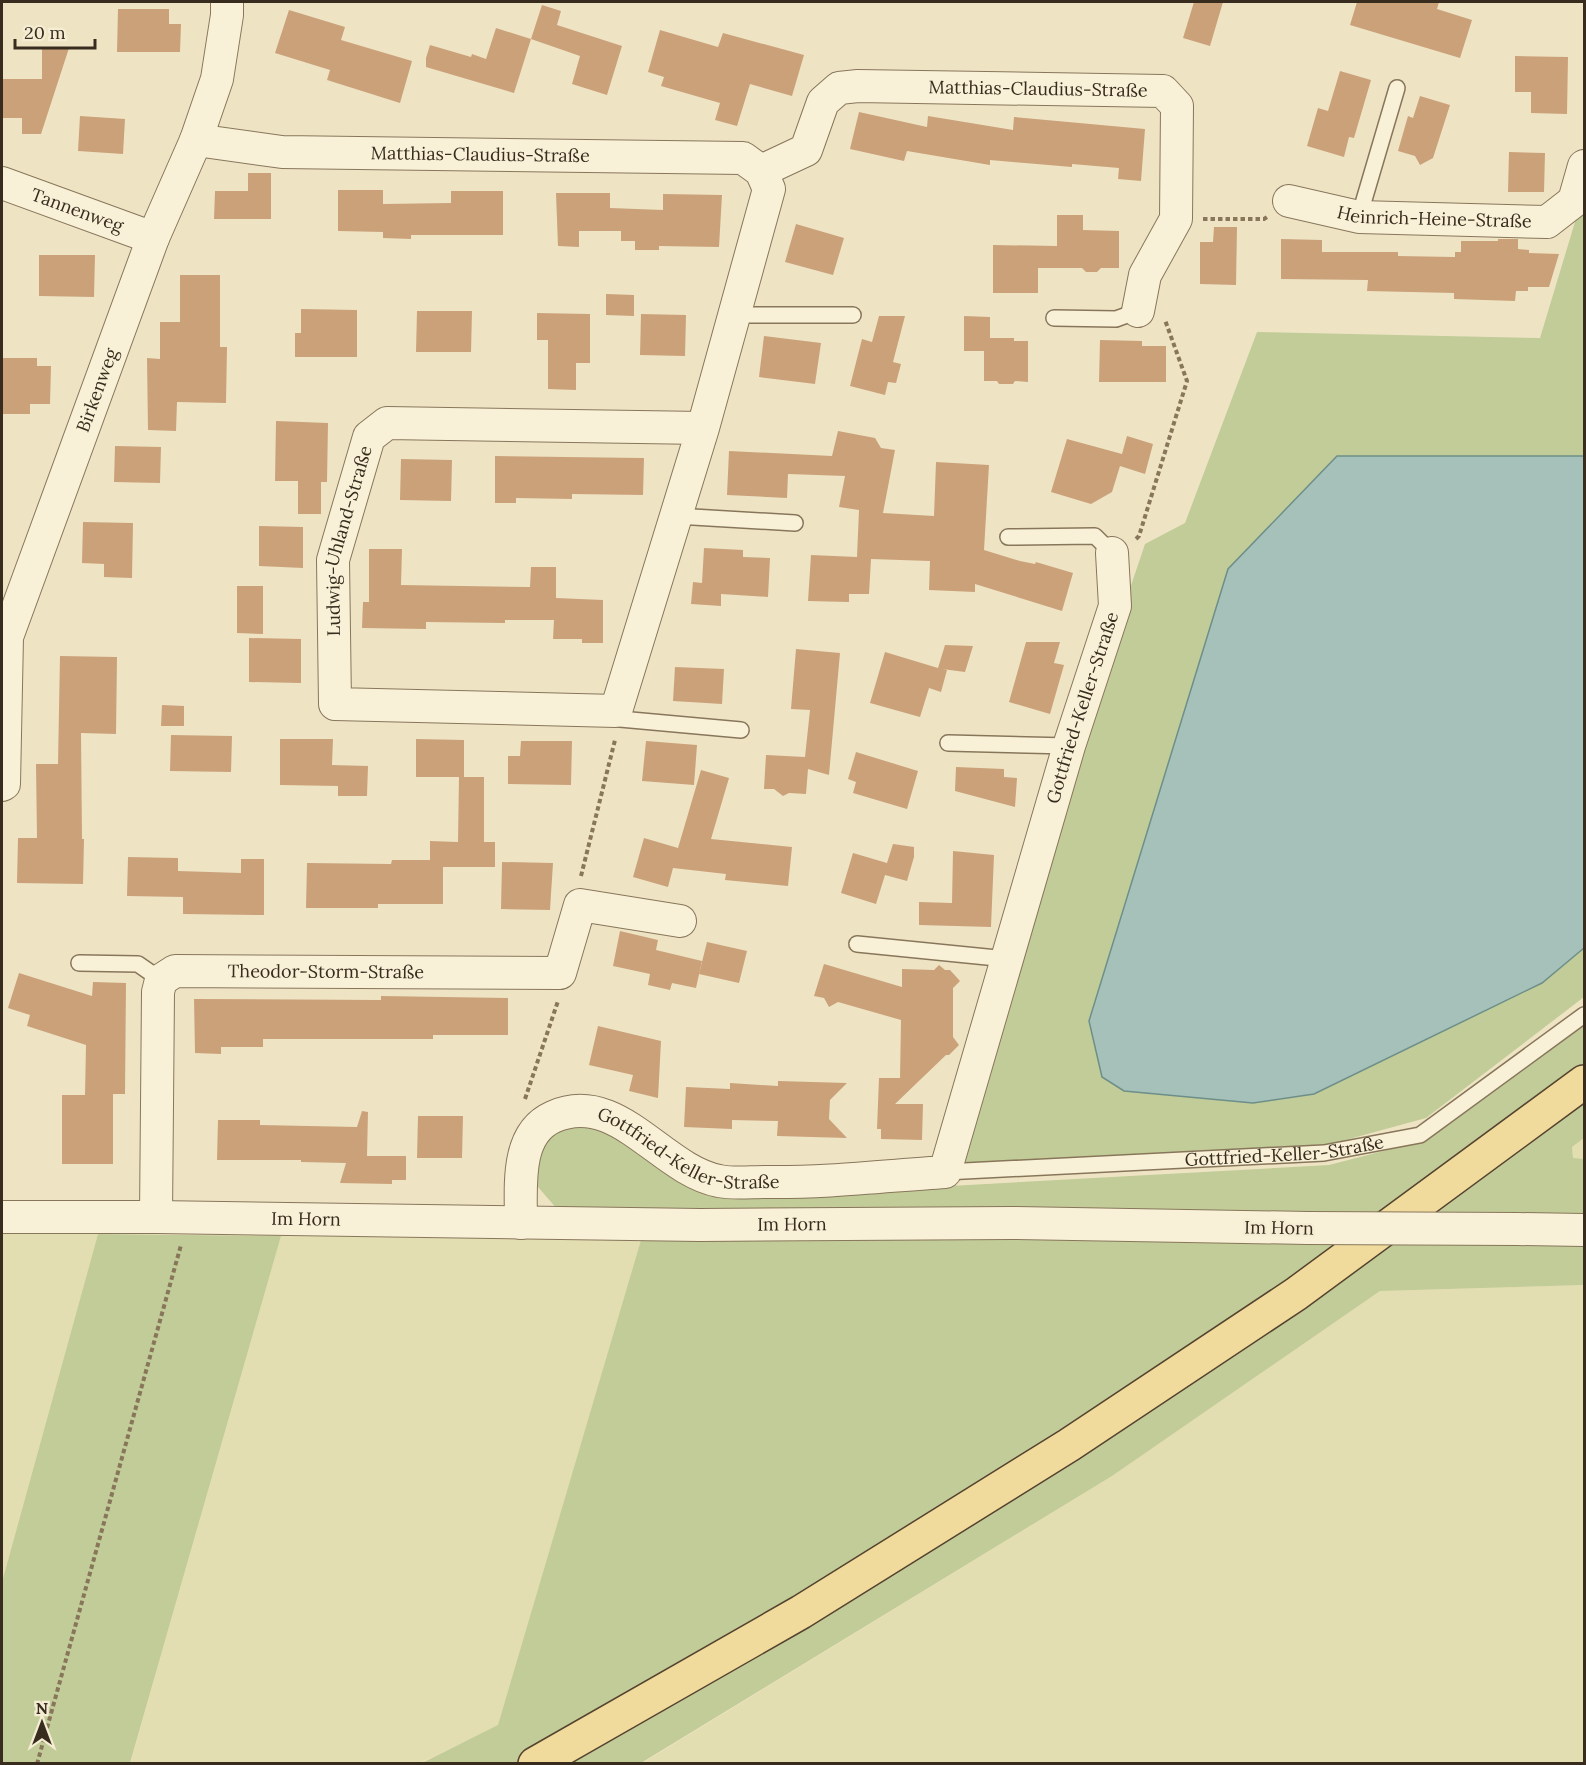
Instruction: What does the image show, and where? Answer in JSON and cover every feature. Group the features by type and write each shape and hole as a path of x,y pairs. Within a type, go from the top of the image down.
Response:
{"main road":[{"path":"535,1764 801,1612 1088,1433 1296,1294 1584,1083"}],"street":[{"name":"Birkenweg","path":"2,785 4,784 7,637 153,238 196,140 217,79 227,2"},
{"name":"Matthias-Claudius-Straße","path":"196,140 282,152 743,158 761,171 806,150 823,102 839,88 858,86 1163,91 1177,106 1176,219 1145,275 1151,314"},
{"name":"Heinrich-Heine-Straße","path":"1289,201 1359,217 1547,222 1574,201 1584,166"},
{"path":"618,715 703,428 769,189 761,171"},
{"name":"Tannenweg","path":"2,183 153,238"},
{"name":"Ludwig-Uhland-Straße","path":"618,715 335,704 333,560 369,437 387,423 703,428"},
{"name":"Gottfried-Keller-Straße","path":"530,1137 542,1122 566,1111 597,1112 645,1137 673,1160 718,1181 801,1182 945,1172 1070,746 1115,606 1112,553"},
{"path":"560,973 580,905 680,921"},
{"name":"Theodor-Storm-Straße","path":"161,980 175,971 560,973"},
{"path":"156,1217 158,992 161,980"},
{"path":"521,1223 522,1167 530,1137"},
{"name":"Im Horn","path":"2,1217 700,1225 1011,1223 1584,1230"}],"lane":[{"path":"1359,217 1397,88"},
{"path":"1054,318 1116,319 1151,314"},
{"path":"734,315 853,315"},
{"path":"676,516 795,523"},
{"path":"1008,537 1095,536 1112,553"},
{"path":"618,715 741,730"},
{"path":"948,743 1070,746"},
{"path":"857,944 1007,959"},
{"path":"79,963 138,964 161,980"},
{"name":"Gottfried-Keller-Straße","path":"945,1172 1324,1153 1420,1135 1584,1015"}],"path":[{"path":"1176,219 1264,219 1289,201"},
{"path":"1112,553 1139,536 1187,381 1151,314"},
{"path":"580,905 577,890 618,715"},
{"path":"530,1137 521,1112 558,1002 560,973"},
{"path":"37,1764 189,1218"}],"shaded area":[{"path":"1584,1138 1584,1159 1573,1158 1572,1147"},
{"path":"2,1233 98,1234 2,1582"},
{"path":"281,1236 641,1240 498,1726 420,1763 130,1764"},
{"path":"1584,1285 1584,1763 641,1764 1112,1476 1380,1291"}],"green space":[{"path":"1584,192 1584,456 1337,456 1253,1103 1314,1094 1542,983 1584,948 1584,997 1426,1118 1331,1144 964,1164 1080,737 1145,544 1185,523 1257,332 1540,338"},
{"path":"1584,1026 1584,1138 1572,1147 1573,1158 1584,1159 1584,1285 1380,1291 1112,1476 641,1763 420,1764 498,1725 641,1240 558,1210 531,1179 541,1137 582,1124 804,1194 1329,1165 1426,1140"},
{"path":"98,1234 281,1236 130,1763 2,1763 2,1582"}],"water":[{"path":"1337,456 1584,456 1584,948 1542,983 1314,1094 1253,1103 1124,1091 1102,1077 1089,1021 1228,569"}],"building":[{"path":"1194,2 1223,2 1210,46 1183,38"},
{"path":"1357,2 1439,2 1437,9 1472,20 1460,58 1350,25"},
{"path":"542,5 561,11 557,25 622,46 607,95 572,84 580,56 531,39"},
{"path":"118,9 169,9 169,24 181,24 180,52 117,52"},
{"path":"289,10 345,27 341,40 412,61 400,103 327,80 330,70 275,53"},
{"path":"496,28 531,39 514,93 426,67 430,45 486,59"},
{"path":"660,30 718,47 723,33 804,55 792,96 750,84 737,126 715,120 720,103 661,86 664,77 648,72"},
{"path":"42,48 69,48 41,134 22,134 22,118 2,118 2,79 42,79"},
{"path":"1515,56 1568,57 1567,114 1531,113 1531,92 1515,92"},
{"path":"1340,71 1371,80 1354,138 1349,137 1344,157 1307,146 1318,108 1328,111"},
{"path":"1420,96 1450,105 1433,158 1420,165 1415,156 1398,151 1408,116 1413,118"},
{"path":"859,112 927,127 928,116 1013,130 1014,117 1145,129 1141,181 1118,179 1119,168 1072,164 1072,167 990,160 990,165 907,151 904,161 850,149"},
{"path":"80,116 125,119 123,154 78,151"},
{"path":"1509,152 1545,153 1544,192 1508,192"},
{"path":"248,173 271,173 271,219 214,219 215,191 248,191"},
{"path":"338,190 383,190 383,204 451,203 451,191 503,191 503,235 411,235 411,239 383,238 383,232 338,231"},
{"path":"556,193 610,193 610,208 663,210 663,194 722,195 719,247 659,246 659,250 635,250 635,241 621,241 621,231 579,231 579,247 558,246"},
{"path":"1057,215 1083,215 1083,230 1119,231 1119,268 1101,268 1097,272 1086,272 1082,268 1038,268 1038,293 993,293 993,245 1057,246"},
{"path":"796,224 844,238 833,275 785,262"},
{"path":"1214,227 1237,227 1236,285 1200,284 1200,242 1213,242"},
{"path":"1281,239 1322,240 1322,252 1398,252 1398,256 1455,257 1455,252 1461,252 1461,241 1518,239 1518,249 1529,250 1529,253 1559,254 1549,287 1528,287 1528,291 1516,291 1515,301 1454,299 1454,293 1367,291 1368,280 1281,279"},
{"path":"39,255 95,255 94,297 39,296"},
{"path":"180,275 220,275 220,347 227,347 226,403 177,402 176,431 148,430 147,358 160,359 160,322 180,322"},
{"path":"606,294 634,295 634,316 606,315"},
{"path":"301,309 357,310 357,357 295,357 295,333 301,333"},
{"path":"417,311 472,311 471,352 416,352"},
{"path":"537,313 590,314 590,363 576,363 576,390 548,389 548,340 537,340"},
{"path":"641,314 686,315 685,356 640,355"},
{"path":"879,316 905,316 893,362 901,364 896,383 888,382 885,395 850,386 862,339 872,342"},
{"path":"964,316 990,317 990,338 1014,338 1014,341 1028,341 1028,382 1015,381 1013,384 999,384 997,381 984,381 984,351 964,351"},
{"path":"764,336 821,343 815,384 759,377"},
{"path":"1100,340 1142,341 1142,346 1166,346 1166,382 1099,382"},
{"path":"3,358 37,358 37,366 51,366 50,404 30,404 30,414 3,414"},
{"path":"276,421 328,423 327,482 321,482 321,514 298,514 298,481 275,481"},
{"path":"838,431 875,438 881,448 895,450 883,513 934,516 936,462 989,465 984,550 1073,573 1062,611 975,584 975,592 929,590 930,561 871,559 869,594 849,594 849,602 808,601 811,555 857,557 859,510 839,507 845,476 788,474 787,498 727,495 729,451 832,456"},
{"path":"1127,436 1153,444 1145,474 1120,466 1112,492 1091,504 1051,492 1067,439 1122,454"},
{"path":"115,446 161,447 160,483 114,482"},
{"path":"495,456 644,458 643,495 572,494 572,499 516,498 516,503 495,503"},
{"path":"401,459 452,460 451,501 400,500"},
{"path":"83,522 133,523 132,578 104,577 104,564 82,563"},
{"path":"259,526 303,527 303,568 259,566"},
{"path":"704,548 743,550 743,557 770,558 768,597 721,594 721,606 691,604 693,582 702,583"},
{"path":"369,549 402,549 401,585 530,587 531,567 556,567 556,598 603,600 603,643 582,643 582,639 553,639 554,620 505,620 505,623 426,622 426,629 362,628 363,602 369,602"},
{"path":"237,586 263,586 263,634 237,633"},
{"path":"249,638 301,639 301,683 249,682"},
{"path":"1026,642 1060,642 1054,663 1064,665 1050,714 1009,702"},
{"path":"945,645 973,646 965,672 942,669 947,670 941,692 929,688 920,717 870,703 885,652 938,668"},
{"path":"796,649 840,653 829,775 808,769 806,794 789,793 783,796 774,789 764,789 766,755 805,757 810,710 791,709"},
{"path":"60,656 117,657 116,734 81,733 83,884 17,883 18,838 37,838 36,764 58,764"},
{"path":"675,667 724,669 722,704 673,701"},
{"path":"162,705 184,706 184,726 161,726"},
{"path":"171,735 232,736 231,772 170,771"},
{"path":"280,739 333,739 332,765 368,766 367,796 338,796 338,786 280,785"},
{"path":"416,739 464,740 464,777 484,777 484,842 495,842 495,867 443,867 443,904 378,904 378,908 306,908 307,863 391,864 392,860 430,860 430,841 458,842 459,777 416,777"},
{"path":"521,741 572,741 571,785 508,784 508,756 520,756"},
{"path":"646,741 697,745 694,785 642,781"},
{"path":"856,752 918,771 907,809 853,793 856,782 848,779"},
{"path":"956,767 1004,769 1004,777 1017,778 1015,807 955,791"},
{"path":"701,770 729,778 711,839 792,847 788,886 725,880 726,874 673,868 668,887 633,877 644,838 678,848"},
{"path":"893,844 914,847 914,857 907,881 885,875 876,904 841,893 853,853 887,863"},
{"path":"953,851 994,855 991,927 919,925 919,902 952,903"},
{"path":"128,857 178,858 178,871 241,873 241,859 264,859 264,915 183,914 183,897 127,896"},
{"path":"502,862 553,863 550,910 501,909"},
{"path":"620,931 658,940 656,950 702,961 696,988 672,983 670,990 648,985 650,974 613,966"},
{"path":"707,942 747,951 739,983 699,974"},
{"path":"824,964 902,987 902,969 934,970 939,965 945,970 950,970 960,981 953,988 953,1037 959,1045 895,1104 923,1104 922,1140 881,1139 881,1129 877,1129 879,1078 900,1078 901,1020 838,1002 829,1007 824,998 814,996"},
{"path":"19,973 92,996 93,982 126,983 125,1094 113,1094 113,1164 62,1164 62,1095 85,1095 86,1045 27,1026 30,1015 8,1008"},
{"path":"381,996 508,998 508,1035 433,1035 433,1039 263,1039 263,1047 221,1047 221,1054 195,1053 194,999 381,1000"},
{"path":"598,1026 661,1041 658,1098 629,1091 633,1075 589,1065"},
{"path":"778,1081 847,1083 830,1100 829,1119 847,1138 777,1136 778,1121 732,1120 732,1129 684,1127 686,1087 730,1089 730,1083 778,1086"},
{"path":"362,1111 368,1112 367,1156 406,1156 406,1180 392,1180 392,1184 340,1183 346,1163 301,1162 301,1160 217,1160 218,1120 260,1120 260,1125 357,1127"},
{"path":"418,1116 463,1116 462,1158 417,1158"}]}
